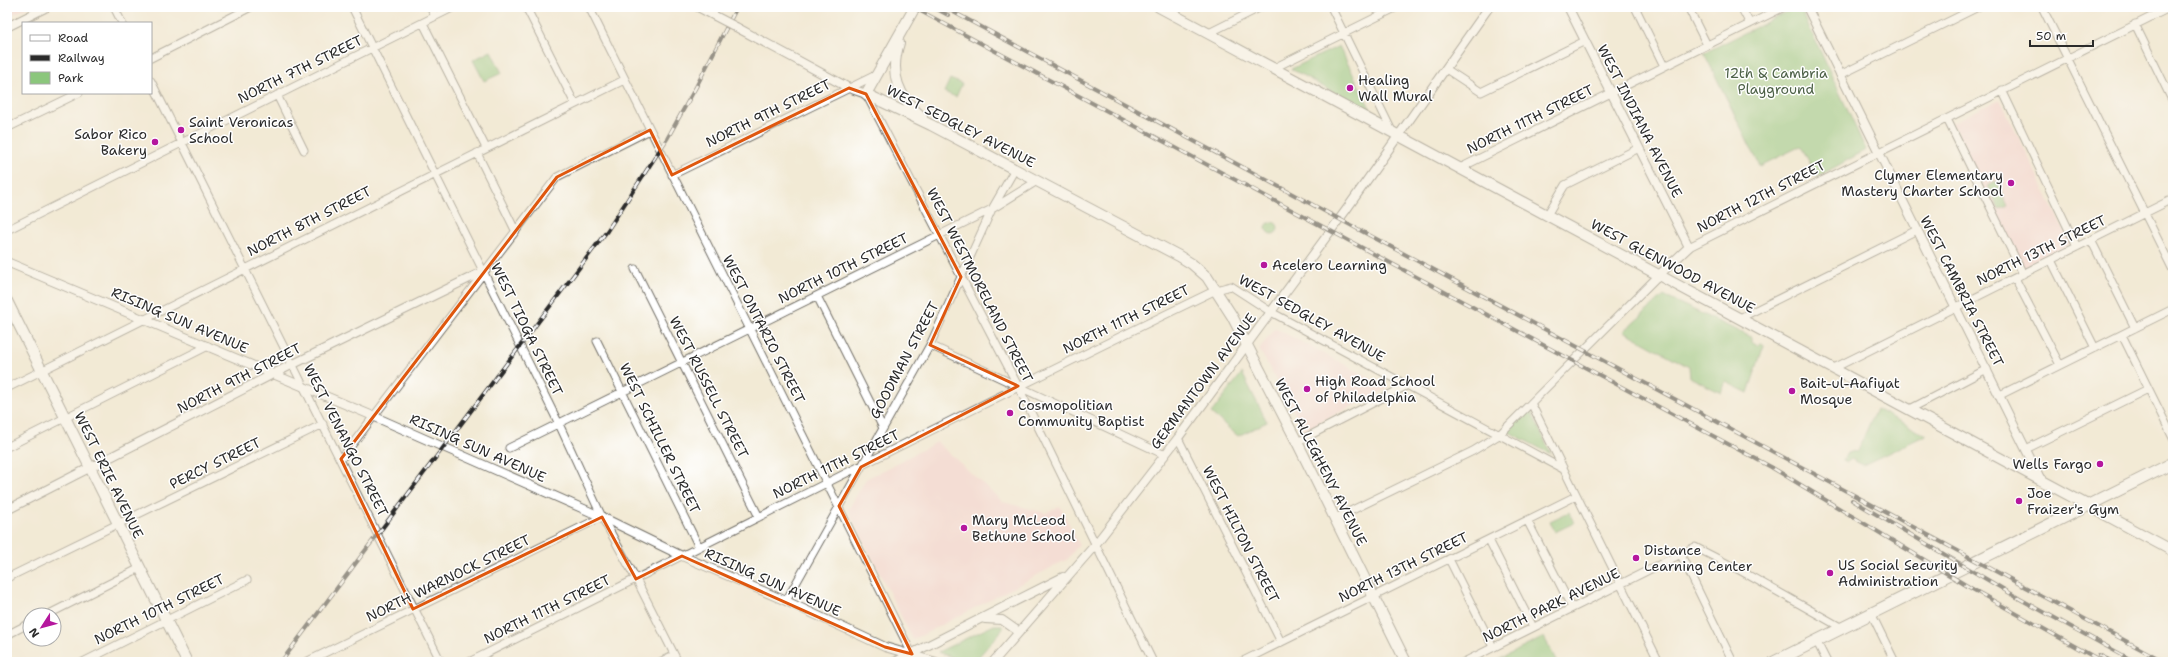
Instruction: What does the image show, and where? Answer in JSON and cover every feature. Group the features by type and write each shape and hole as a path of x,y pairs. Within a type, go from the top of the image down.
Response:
{"main road":[{"path":"866,94 916,7"},
{"name":"WEST GLENWOOD AVENUE","path":"1159,7 2040,478 2173,551"},
{"path":"903,30 895,59 895,72 899,91 903,99 931,125"},
{"name":"WEST SEDGLEY AVENUE","path":"866,94 931,125 1192,264 1206,277"},
{"name":"WEST ALLEGHENY AVENUE","path":"1206,277 1232,316 1297,442 1406,662"},
{"name":"WEST ERIE AVENUE","path":"8,306 66,418 187,662"},
{"path":"1774,662 2173,464"}],"street":[{"path":"7,27 47,7"},
{"path":"114,7 122,22"},
{"path":"152,57 251,7"},
{"name":"WEST TIOGA STREET","path":"352,7 484,271 559,424 602,517 636,579 676,659"},
{"path":"430,7 435,16"},
{"name":"NORTH 7TH STREET","path":"7,230 454,7"},
{"path":"526,7 575,104"},
{"name":"WEST ONTARIO STREET","path":"589,7 624,80 916,662"},
{"name":"WEST SEDGLEY AVENUE","path":"698,7 849,88 866,94"},
{"path":"1209,33 1261,7"},
{"path":"1331,7 1395,133"},
{"path":"1274,68 1397,7"},
{"name":"GERMANTOWN AVENUE","path":"993,662 1095,545 1178,438 1271,312 1395,133 1446,69 1489,7"},
{"name":"WEST INDIANA AVENUE","path":"1568,7 1689,247"},
{"path":"1634,7 1664,66"},
{"path":"1688,7 1707,45"},
{"path":"1741,7 1750,24"},
{"name":"NORTH 11TH STREET","path":"1460,168 1784,7"},
{"name":"WEST CAMBRIA STREET","path":"1807,7 2040,478"},
{"path":"1840,75 1978,7"},
{"path":"2042,7 2173,270"},
{"name":"NORTH 12TH STREET","path":"1334,519 1473,451 1499,435 1689,247 2171,7"},
{"path":"423,23 486,148"},
{"path":"2136,24 2173,102"},
{"path":"1446,69 1481,92 1585,42"},
{"name":"NORTH 9TH STREET","path":"672,175 876,75"},
{"name":"NORTH 8TH STREET","path":"7,388 435,173 624,80"},
{"name":"WEST VENANGO STREET","path":"152,83 441,662"},
{"path":"2002,90 2078,247"},
{"path":"7,128 77,94"},
{"name":"WEST WESTMORELAND STREET","path":"866,94 1018,386 1153,662"},
{"path":"277,95 304,150"},
{"path":"1947,119 2023,274"},
{"path":"341,459 557,177 650,130"},
{"path":"1547,215 1565,185 1639,148"},
{"path":"477,153 515,230"},
{"name":"GOODMAN STREET","path":"786,601 930,345 992,209 1015,169"},
{"name":"NORTH 10TH STREET","path":"509,448 623,393 992,209 1037,181"},
{"name":"NORTH 13TH STREET","path":"1834,368 2173,199"},
{"path":"1740,318 1917,230"},
{"path":"2091,240 2135,328"},
{"path":"2051,260 2095,348"},
{"name":"RISING SUN AVENUE","path":"7,262 373,416 602,517 682,556 786,601 885,647 936,662"},
{"name":"WEST RUSSELL STREET","path":"634,269 759,517"},
{"name":"NORTH 9TH STREET","path":"7,510 273,374 484,271"},
{"path":"2015,278 2060,365"},
{"name":"WEST SEDGLEY AVENUE","path":"1216,290 1231,286 1271,312 1406,386 1563,469"},
{"name":"NORTH 11TH STREET","path":"469,662 861,467 1018,386 1216,290"},
{"path":"817,296 882,428"},
{"path":"2000,395 2173,309"},
{"path":"2122,335 2173,438"},
{"name":"WEST SCHILLER STREET","path":"597,341 699,547"},
{"path":"930,345 1165,455"},
{"path":"7,447 208,346"},
{"path":"1910,409 1987,369"},
{"path":"1297,442 1406,386"},
{"path":"2026,449 2148,389"},
{"path":"1531,403 1659,662"},
{"name":"PERCY STREET","path":"7,578 323,424"},
{"name":"WEST HILTON STREET","path":"1178,438 1281,642"},
{"name":"NORTH 13TH STREET","path":"1241,662 1576,496"},
{"name":"NORTH WARNOCK STREET","path":"306,662 602,517"},
{"path":"1527,520 1572,608"},
{"path":"1489,540 1533,628"},
{"name":"NORTH PARK AVENUE","path":"1464,662 1695,547 1716,557 1842,628"},
{"path":"1681,555 1733,662"},
{"path":"1449,559 1493,647"},
{"path":"62,607 140,568"},
{"path":"895,662 1071,573"},
{"name":"NORTH 10TH STREET","path":"83,662 247,580"},
{"path":"1871,613 1895,662"},
{"path":"982,619 1002,620 1019,632"},
{"path":"7,635 22,628"},
{"path":"1816,640 1827,662"},
{"path":"660,662 676,659"}],"highlighted area":[{"path":"849,88 866,94 961,277 930,345 1018,386 861,467 839,506 912,654 885,647 682,556 636,579 602,517 413,609 341,459 557,177 650,130 672,175"}],"shaded area":[{"path":"7,7 28,7 7,17"},
{"name":"Clymer Elementary Mastery Charter School","path":"2000,99 2071,244 2023,268 1952,123"},
{"name":"High Road School of Philadelphia","path":"1275,328 1389,388 1304,430 1259,349"},
{"name":"Mary McLeod Bethune School","path":"937,442 1003,502 1046,513 1060,506 1079,544 1068,559 913,640 848,510 866,479"}],"green space":[{"name":"12th & Cambria Playground","path":"1797,7 1800,7 1866,150 1817,177 1801,146 1760,166 1704,53"},
{"path":"1339,46 1373,114 1291,69"},
{"path":"491,51 502,73 484,81 473,60"},
{"path":"950,79 962,84 956,97 944,92"},
{"path":"1997,181 2008,206 1999,210 1988,186"},
{"path":"1274,222 1277,223 1277,233 1270,234 1267,233 1266,226 1267,223"},
{"path":"1664,296 1751,337 1751,342 1758,346 1760,343 1764,345 1748,393 1726,382 1721,393 1690,377 1689,367 1624,331"},
{"path":"1242,373 1267,422 1238,436 1211,413"},
{"path":"1529,407 1551,454 1507,431"},
{"path":"1876,409 1926,435 1863,465 1851,459 1846,463 1843,460 1847,453 1858,450"},
{"path":"1569,512 1574,523 1555,532 1550,521"},
{"path":"994,625 1001,625 1003,629 974,662 964,662 938,652"},
{"path":"1544,637 1557,662 1494,662"}],"railway":[{"path":"281,662 607,231 667,139 696,87 737,7"},
{"path":"913,7 1771,467 1974,590 2103,662"},
{"path":"933,7 948,15"},
{"path":"944,7 2165,662"},
{"path":"1852,500 2020,599 2135,662"},
{"path":"2099,655 2113,662"}],"place":[{"name":"Healing Wall Mural","path":"1350,88"},
{"name":"Saint Veronicas School","path":"181,130"},
{"name":"Sabor Rico Bakery","path":"155,142"},
{"name":"Clymer Elementary Mastery Charter School","path":"2011,183"},
{"name":"Acelero Learning","path":"1264,265"},
{"name":"High Road School of Philadelphia","path":"1307,389"},
{"name":"Bait-ul-Aafiyat Mosque","path":"1792,391"},
{"name":"Cosmopolitian Community Baptist","path":"1010,413"},
{"name":"Wells Fargo","path":"2100,464"},
{"name":"Joe Fraizer's Gym","path":"2019,501"},
{"name":"Mary McLeod Bethune School","path":"964,528"},
{"name":"Distance Learning Center","path":"1636,558"},
{"name":"US Social Security Administration","path":"1830,573"}]}
